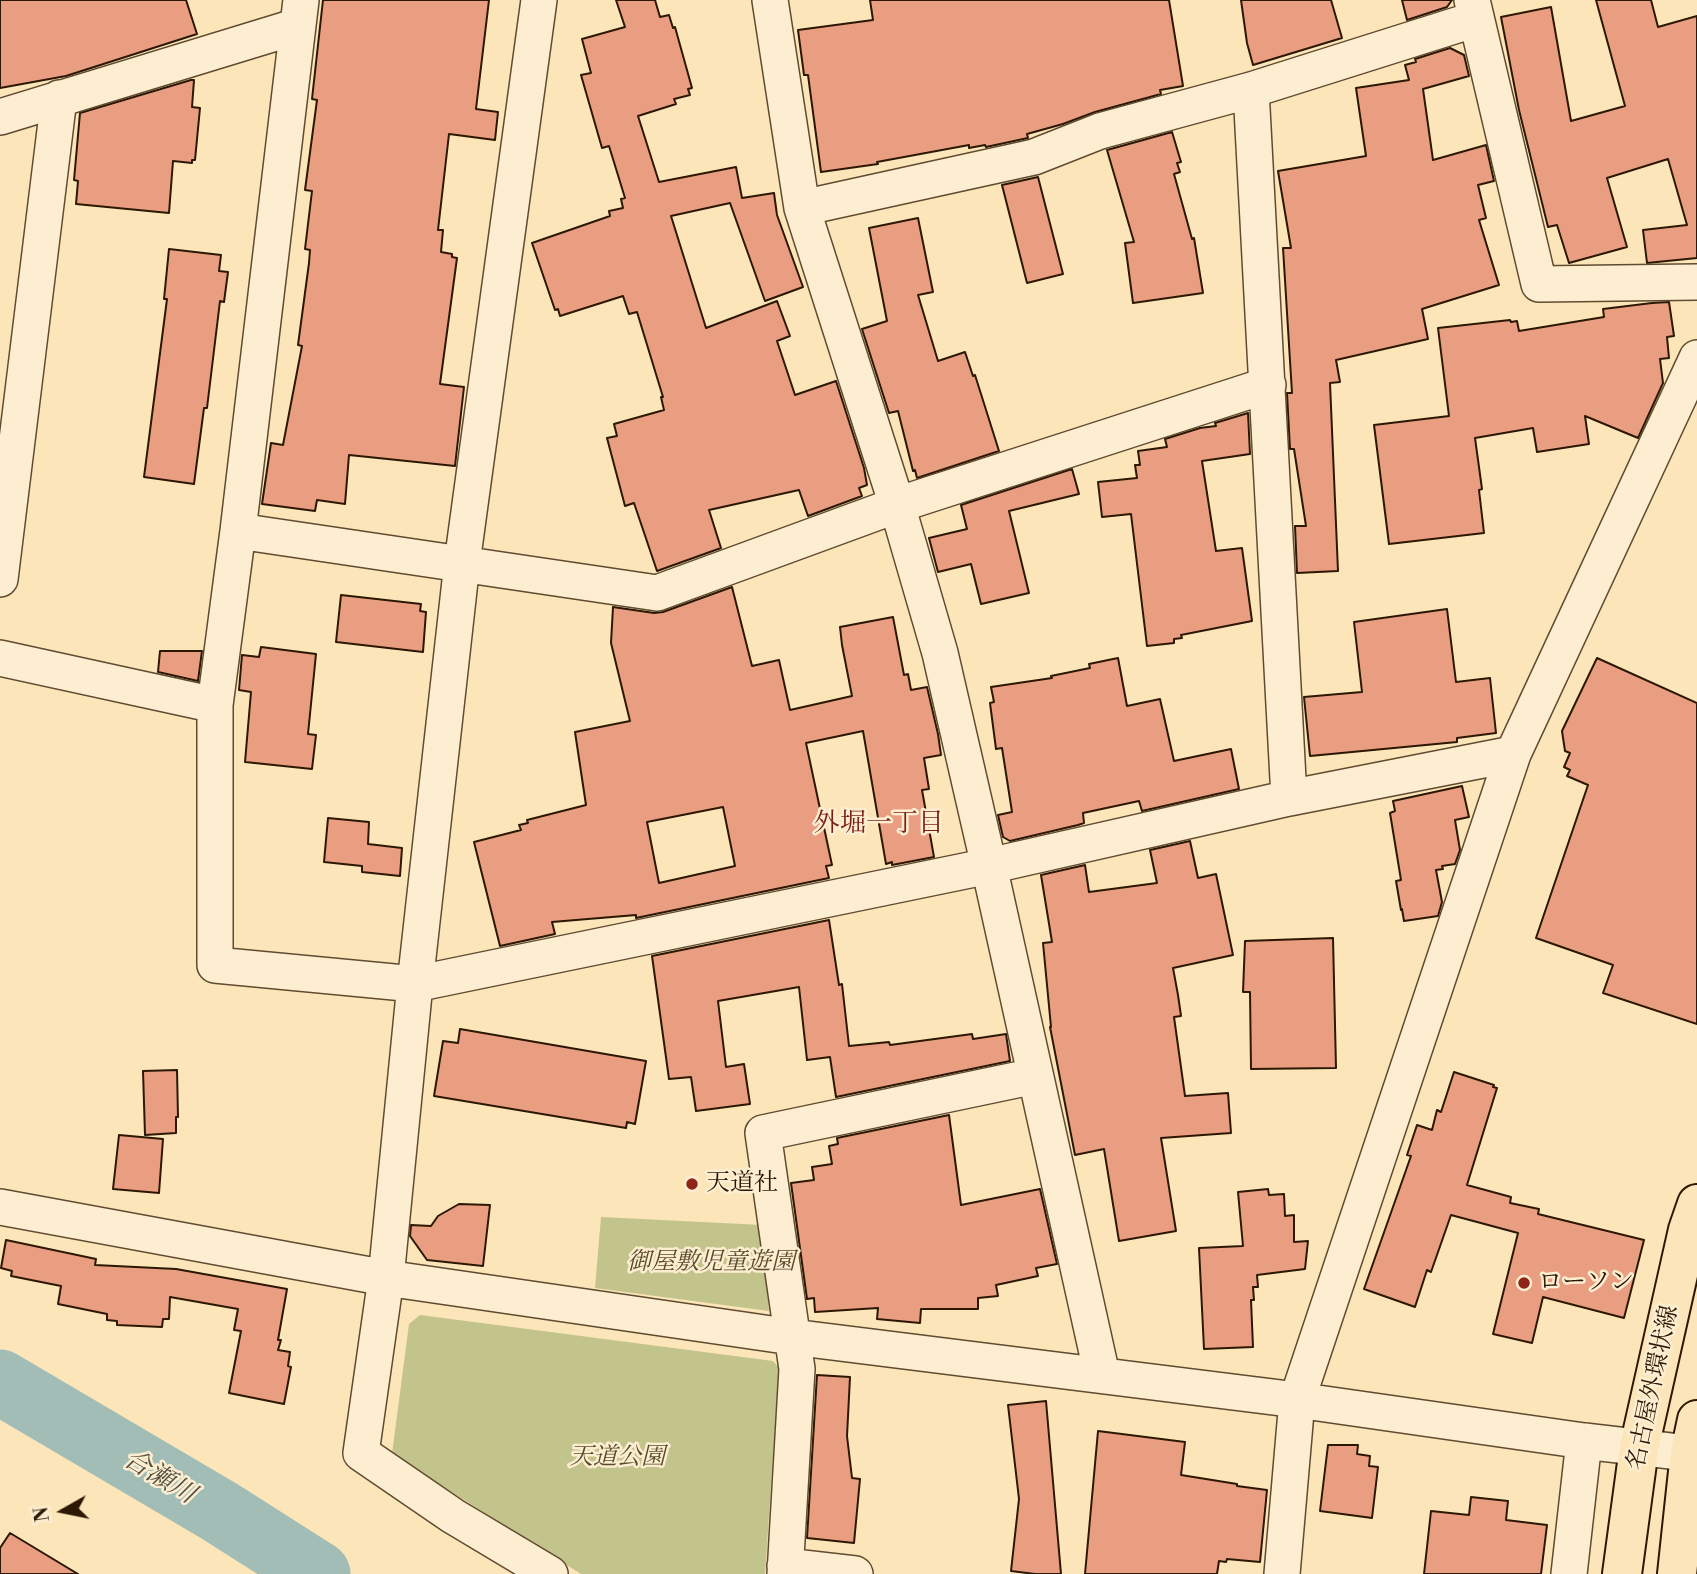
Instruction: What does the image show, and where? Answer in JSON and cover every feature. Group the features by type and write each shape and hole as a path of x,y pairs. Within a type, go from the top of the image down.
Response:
{"main road":[{"name":"名古屋外環状線","path":"1622,1574 1639,1448 1688,1230 1697,1204"},
{"name":"名古屋外環状線","path":"1678,1574 1695,1442"}],"street":[{"path":"538,0 462,563 415,984 386,1278 361,1453 453,1516 550,1574"},
{"path":"770,0 802,208 897,505 940,653 1102,1375"},
{"path":"802,208 1034,157 1100,131 1251,90 1474,10 1539,284 1697,282"},
{"path":"0,117 300,13 215,705 215,965 415,984 989,866 1289,798 1513,754"},
{"path":"1251,90 1289,798"},
{"path":"0,579 59,98"},
{"path":"1282,1574 1297,1400 1513,754 1697,358"},
{"path":"238,531 657,593 897,505 1268,385"},
{"path":"0,658 215,705"},
{"path":"855,1574 785,1570 797,1369 763,1133 1035,1076"},
{"path":"0,1207 386,1278 792,1336 1297,1400 1639,1448 1695,1442"},
{"path":"1569,1574 1584,1441"},
{"path":"453,1516 498,1574"}],"green space":[{"name":"御屋敷児童遊園","path":"601,1217 762,1225 769,1311 595,1288"},
{"name":"天道公園","path":"420,1315 773,1361 779,1368 765,1574 581,1574 392,1454 409,1324"}],"building":[{"path":"0,0 186,0 197,34 66,76 0,88"},
{"path":"323,0 489,0 476,109 498,112 495,140 449,134 438,230 443,230 441,252 457,258 440,384 464,387 455,466 349,455 345,504 317,500 315,511 262,504 271,443 283,445 302,346 298,345 309,263 310,250 305,249 312,191 305,190 317,100 312,99"},
{"path":"616,0 655,0 660,17 669,15 673,28 675,27 692,88 688,89 690,95 674,99 676,104 638,116 659,182 736,167 742,198 774,193 777,215 803,287 765,301 730,203 671,216 706,328 777,301 790,336 777,341 795,395 836,381 867,485 859,488 862,496 808,516 799,490 709,510 721,548 657,571 634,503 625,506 607,438 617,436 614,424 664,410 663,397 637,312 629,314 623,296 560,316 558,309 555,310 532,243 610,216 609,211 623,208 621,199 625,198 609,146 602,148 581,75 591,73 582,39 625,27"},
{"path":"870,0 1169,0 1183,86 1160,90 1161,94 1027,134 1028,138 986,147 969,148 969,145 877,162 878,164 821,172 808,75 804,75 798,30 873,20"},
{"path":"1241,0 1331,0 1342,38 1253,65"},
{"path":"1402,0 1452,0 1447,7 1407,20"},
{"path":"1596,0 1651,0 1658,27 1697,16 1697,258 1647,263 1643,230 1687,225 1668,159 1607,178 1627,247 1569,263 1557,225 1548,227 1519,110 1501,17 1551,7 1571,121 1625,106"},
{"path":"1450,48 1464,55 1469,76 1423,89 1433,160 1486,145 1494,181 1478,185 1486,218 1479,220 1499,285 1422,309 1428,339 1336,360 1340,382 1330,383 1338,571 1297,573 1295,526 1306,526 1294,449 1290,449 1287,393 1292,393 1283,248 1291,248 1278,171 1366,156 1356,88 1409,80 1405,65"},
{"path":"194,80 192,107 200,108 195,160 192,160 192,163 173,161 169,213 76,204 78,181 74,180 80,113"},
{"path":"1172,132 1181,162 1177,163 1180,172 1174,174 1192,239 1194,238 1203,293 1133,303 1125,243 1134,242 1107,150"},
{"path":"1038,177 1063,274 1027,283 1002,185"},
{"path":"918,218 933,292 918,295 938,361 965,352 999,451 917,478 898,411 889,413 862,329 887,321 869,228"},
{"path":"169,249 221,255 219,271 228,272 224,302 220,301 207,408 204,408 194,484 144,477 167,299 164,299"},
{"path":"1669,302 1674,336 1667,337 1669,358 1660,359 1663,383 1638,438 1585,416 1589,444 1537,452 1533,428 1475,438 1482,489 1479,490 1484,533 1389,544 1374,425 1449,416 1438,328 1510,320 1517,321 1519,331 1604,317 1603,309"},
{"path":"1248,413 1250,454 1202,461 1216,551 1242,548 1252,621 1181,635 1182,638 1174,639 1174,643 1147,646 1131,514 1102,517 1098,482 1137,478 1135,465 1140,465 1138,451 1167,447 1165,439 1216,426 1215,423"},
{"path":"1072,469 1079,494 1009,511 1029,593 981,604 971,564 938,572 929,538 967,529 961,505"},
{"path":"732,587 752,666 779,660 790,710 852,696 840,627 893,617 904,675 908,674 911,690 927,687 938,734 941,755 924,758 929,789 922,790 934,857 886,864 863,731 806,743 832,865 826,866 829,878 636,918 636,915 552,922 555,934 500,946 474,842 521,830 519,825 528,823 527,820 586,805 575,732 630,721 611,643 613,607 663,612","holes":["723,807 735,866 659,883 647,822"]},
{"path":"341,595 421,604 420,611 426,612 423,652 336,642"},
{"path":"1447,609 1456,682 1490,678 1496,733 1457,738 1457,742 1310,756 1304,697 1362,692 1354,622"},
{"path":"261,647 316,654 308,734 316,735 312,769 245,762 251,692 239,690 242,655 259,657"},
{"path":"160,651 202,651 198,681 158,672"},
{"path":"1118,658 1127,706 1160,699 1174,761 1231,749 1239,789 1142,811 1139,801 1083,813 1084,823 1078,825 1010,841 1003,837 998,815 1012,812 1002,748 996,749 990,703 994,702 991,687 1052,678 1051,676 1090,668 1089,664"},
{"path":"1597,658 1697,703 1697,1024 1603,993 1613,965 1536,938 1588,785 1567,776 1570,770 1564,767 1570,753 1565,751 1562,731"},
{"path":"1462,786 1469,817 1455,820 1460,850 1455,864 1436,870 1442,902 1438,916 1404,921 1396,881 1401,880 1390,813 1395,811 1393,801"},
{"path":"328,818 369,822 368,844 402,848 400,876 362,872 362,866 324,862"},
{"path":"1190,841 1198,878 1216,874 1233,955 1173,968 1181,1016 1174,1017 1185,1096 1228,1093 1231,1133 1161,1138 1176,1231 1119,1241 1104,1149 1075,1155 1050,1027 1043,943 1052,942 1041,875 1085,865 1089,892 1157,883 1150,850"},
{"path":"829,920 839,985 842,984 849,1046 889,1042 890,1045 972,1034 973,1039 1006,1034 1010,1061 836,1097 830,1057 807,1060 799,987 718,1001 726,1067 744,1064 750,1104 696,1111 691,1077 669,1079 652,956"},
{"path":"1333,938 1336,1068 1251,1069 1250,992 1243,992 1245,941"},
{"path":"460,1029 646,1061 635,1124 627,1122 626,1128 434,1096 443,1041 458,1043"},
{"path":"177,1070 176,1133 145,1135 143,1071"},
{"path":"1454,1072 1497,1088 1467,1185 1511,1197 1510,1203 1539,1209 1538,1214 1644,1240 1624,1318 1543,1297 1532,1343 1493,1334 1518,1233 1451,1215 1431,1272 1427,1270 1415,1307 1364,1289 1411,1156 1407,1155 1417,1125 1432,1130 1437,1110 1441,1112"},
{"path":"949,1115 961,1205 1040,1189 1057,1264 1036,1268 1038,1276 996,1285 998,1296 978,1298 978,1309 921,1309 920,1323 877,1319 878,1308 815,1312 814,1298 807,1299 791,1183 814,1180 812,1167 832,1164 829,1146 838,1144 837,1138"},
{"path":"119,1135 163,1139 159,1193 113,1189"},
{"path":"1268,1189 1269,1195 1284,1194 1285,1216 1294,1215 1294,1242 1308,1241 1305,1269 1257,1275 1258,1287 1253,1287 1254,1300 1251,1300 1253,1347 1204,1349 1199,1248 1243,1246 1238,1192"},
{"path":"459,1204 490,1205 483,1266 427,1260 410,1236 411,1225 431,1226 438,1216"},
{"path":"6,1240 96,1259 95,1265 176,1269 287,1289 278,1340 281,1340 278,1350 290,1352 288,1366 291,1367 284,1404 229,1393 241,1331 234,1330 238,1309 170,1297 169,1319 163,1319 162,1327 117,1325 117,1321 107,1320 107,1314 58,1304 61,1286 11,1276 12,1271 1,1268"},
{"path":"817,1375 850,1377 847,1436 852,1478 860,1479 854,1543 807,1538"},
{"path":"1046,1401 1061,1574 1011,1571 1019,1499 1008,1405"},
{"path":"1098,1431 1185,1442 1181,1475 1267,1490 1260,1562 1227,1559 1226,1562 1219,1561 1217,1574 1085,1574"},
{"path":"1328,1445 1358,1445 1357,1454 1370,1456 1369,1466 1378,1467 1372,1518 1320,1511"},
{"path":"1471,1497 1508,1501 1506,1520 1547,1525 1541,1574 1424,1574 1431,1511 1469,1515"},
{"path":"10,1533 78,1574 0,1574 0,1548"}],"waterway":[{"name":"合瀬川","path":"0,1382 219,1511 318,1574"}],"place":[{"name":"天道社","path":"692,1184"},
{"name":"ローソン","path":"1524,1283"}],"district":[{"name":"外堀一丁目","path":"879,825"}]}
